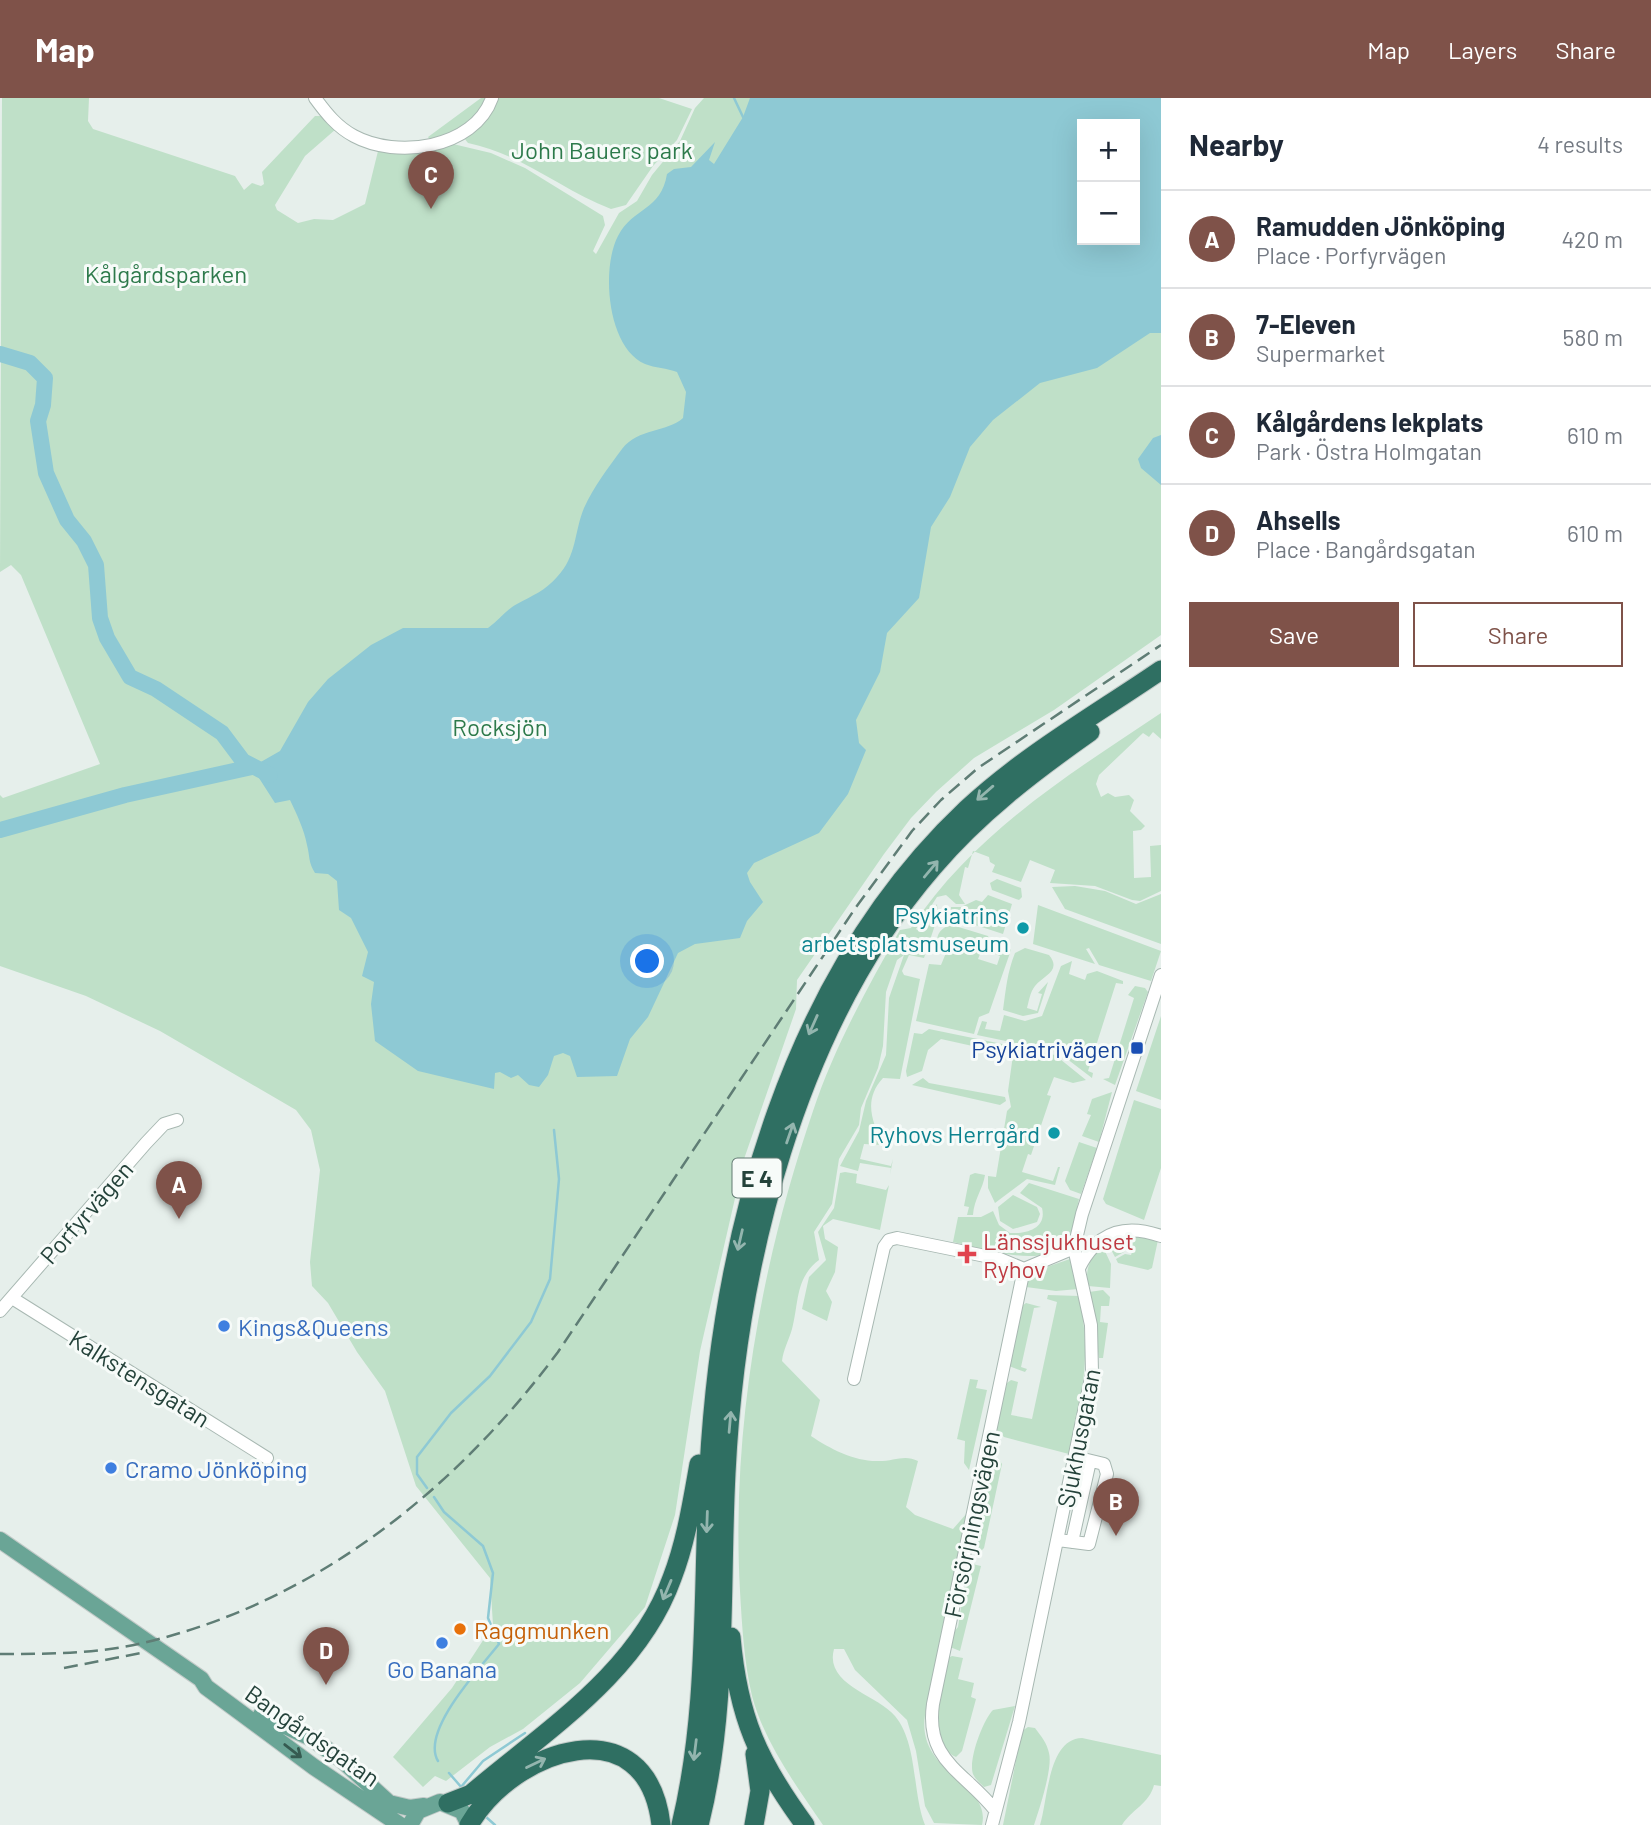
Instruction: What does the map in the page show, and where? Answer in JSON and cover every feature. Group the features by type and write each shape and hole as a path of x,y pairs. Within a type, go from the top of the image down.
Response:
{"highway":[{"name":"E 4","path":"681,1825 697,1729 713,1405 736,1258 766,1149 807,1038 857,942 921,857 985,793 1051,743 1161,670"},
{"name":"E 4","path":"699,1825 715,1731 731,1408 754,1260 798,1108 850,989 890,922 933,867 976,821 1058,755 1161,686"},
{"path":"448,1803 471,1794 606,1679 646,1631 664,1600 677,1564 713,1405"},
{"path":"723,1539 735,1672 740,1702 753,1742 760,1791 754,1825"},
{"path":"753,1742 805,1825"},
{"path":"469,1825 485,1801 517,1773 553,1755 587,1749 616,1756 638,1772 654,1794 661,1825"}],"main road":[{"name":"Bangårdsgatan","path":"0,1539 201,1679 210,1681 274,1724 311,1738 349,1765 389,1804 410,1808 448,1803"},
{"name":"Bangårdsgatan","path":"201,1679 206,1687 308,1762 400,1825"},
{"path":"448,1803 461,1811 469,1825"},
{"path":"410,1825 425,1806"}],"street":[{"path":"314,98 338,126 351,135 377,144 436,144 465,132 484,112 492,98"},
{"name":"Sjukhusgatan","path":"992,1825 1019,1722 1075,1457 1094,1351 1074,1248 1082,1214 1161,975"},
{"name":"Porfyrvägen","path":"0,1311 146,1143 164,1124 177,1120"},
{"path":"1079,1268 1094,1246 1116,1232 1130,1228 1161,1236"},
{"path":"854,1379 884,1247 889,1240 897,1238 989,1257 1024,1269 1074,1248"},
{"name":"Försörjningsvägen","path":"995,1810 941,1755 932,1737 930,1724 1024,1269"},
{"name":"Kalkstensgatan","path":"12,1298 267,1458"},
{"path":"1058,1540 1089,1544 1093,1539 1107,1474 1104,1464 1075,1457"},
{"path":"1072,1542 1090,1461"}],"green space":[{"name":"Rocksjön","path":"2,98 89,98 88,121 93,129 235,176 244,190 252,183 261,186 264,184 262,172 315,116 324,116 336,129 305,156 275,205 277,210 298,223 314,219 333,220 365,204 378,151 417,151 453,144 491,153 525,168 603,216 605,225 593,251 596,254 619,213 637,201 652,175 680,141 695,108 704,98 1161,98 1161,635 1054,710 974,758 936,792 911,818 884,854 797,980 796,1009 744,1159 700,1351 675,1515 645,1607 580,1683 523,1729 490,1747 446,1781 435,1776 423,1787 393,1757 452,1688 493,1625 490,1578 416,1486 385,1391 357,1352 328,1303 312,1286 310,1262 320,1170 311,1130 296,1110 160,1031 86,996 0,966 0,795 3,798 100,764 21,575 11,565 0,572"},
{"path":"481,98 487,98 470,120 456,130 430,140 428,137"},
{"name":"John Bauers park","path":"496,98 659,98 692,109 677,140 653,166 626,205 611,209 506,155 468,143 464,138"},
{"path":"1161,713 1161,739 1153,732 1149,737 1143,733 1099,775 1096,784 1101,797 1108,793 1115,797 1129,795 1134,800 1130,811 1145,826 1141,830 1133,831 1134,878 1151,877 1150,846 1161,845 1161,891 1140,901 1095,886 1050,883 1055,870 1030,860 1021,882 992,872 995,865 990,862 989,857 975,852 1058,783"},
{"path":"972,855 968,868 965,867 959,895 965,904 956,904 946,895 937,897 916,929 919,931 937,904 938,916 924,958 909,955 902,971 904,975 920,979 900,1079 883,1078 873,1094 871,1111 883,1145 864,1144 860,1159 891,1166 893,1159 890,1175 891,1168 860,1163 858,1171 840,1166 859,1131 866,1101 886,1055 889,998 904,955 897,960 886,992 883,1046 878,1068 861,1108 859,1125 839,1159 832,1204 814,1232 819,1260 811,1267 802,1283 782,1361 820,1400 811,1436 852,1457 870,1461 909,1458 918,1461 906,1507 915,1515 953,1529 967,1513 925,1715 925,1735 942,1765 976,1798 982,1811 982,1825 934,1823 925,1806 916,1751 907,1720 855,1670 844,1649 834,1649 833,1661 837,1672 854,1688 887,1709 902,1727 908,1740 925,1825 823,1825 782,1764 765,1731 752,1696 747,1670 738,1530 745,1408 754,1348 778,1227 813,1111 841,1041 900,930 911,928 936,894"},
{"path":"997,879 1021,888 1022,897 1019,900 992,890 990,883"},
{"path":"1075,886 1105,891 1136,904 1161,894 1161,944 1065,909 1052,887"},
{"path":"988,895 1012,904 1003,934 951,917 951,907 961,907 976,900 982,902"},
{"path":"1038,905 1161,951 1151,981 1099,965 1089,948 1086,949 1095,964 1033,944"},
{"path":"952,925 988,936 991,944 989,951 982,949 978,959 997,965 1000,956 993,953 996,945 1004,942 1011,950 989,1013 979,1017 974,1034 916,1021 929,964 941,965 948,948 938,943 939,934"},
{"path":"1025,948 1049,955 1054,965 1031,994 1027,1008 1037,1011 1042,994 1038,993 1048,982 1038,1013 1023,1016 1003,1010 1012,960 1015,953"},
{"path":"1072,961 1069,974 1085,980 1087,974 1097,971 1123,981 1123,984 1116,983 1088,1071 1093,1073 1092,1078 1058,1052 977,1035 982,1021 987,1022 985,1029 1000,1031 1004,1015 1025,1021 1042,1016 1061,966"},
{"path":"1135,986 1145,988 1148,992 1115,1085 1103,1079 1109,1078 1134,998 1128,995"},
{"path":"1161,1016 1161,1100 1136,1091"},
{"path":"929,1029 1055,1055 1086,1080 1073,1083 1054,1077 1047,1095 1051,1096 1031,1155 1028,1154 1022,1172 1053,1181 1060,1167 1055,1185 1027,1179 995,1203 988,1188 988,1176 996,1177 1007,1111 1011,1107 1008,1091 1013,1055 941,1039 928,1050 922,1071 907,1077 914,1033 922,1034"},
{"path":"923,1078 929,1083 1005,1097 1006,1101 1000,1105 912,1085"},
{"path":"1112,1092 1099,1142 1082,1136 1091,1115 1087,1114 1092,1099"},
{"path":"1134,1100 1161,1109 1161,1168 1144,1220 1106,1204 1103,1199"},
{"path":"1079,1142 1097,1148 1081,1194 1070,1190 1065,1181"},
{"path":"840,1173 857,1174 856,1183 886,1190 889,1185 880,1230 833,1219 823,1226 825,1239 838,1247 835,1272 826,1291 832,1302 827,1321 802,1309 809,1277 826,1260 818,1232 834,1208"},
{"path":"970,1175 985,1175 973,1215 967,1215 969,1207 964,1206"},
{"path":"1029,1183 1079,1199 1069,1237 1057,1250 1044,1255 1013,1255 953,1242 958,1217 981,1217 993,1211 999,1225 1010,1233 1029,1231 1039,1225 1043,1215 1042,1208 1020,1193"},
{"path":"1013,1195 1037,1207 1040,1214 1037,1222 1013,1229 1000,1221 998,1207"},
{"path":"1125,1235 1158,1240 1152,1268 1148,1270 1118,1263 1116,1259 1125,1254 1131,1255 1133,1249 1126,1247 1124,1252 1115,1257 1108,1244"},
{"path":"1103,1247 1111,1264 1110,1288 1088,1286 1089,1265"},
{"path":"1070,1259 1078,1289 1056,1291 1026,1287 1032,1272"},
{"path":"1103,1290 1110,1297 1109,1306 1101,1306 1100,1322 1108,1323 1103,1358 1099,1358 1089,1292"},
{"path":"1048,1295 1079,1296 1083,1318 1084,1375 1069,1454 1004,1437 996,1429 1007,1383 1011,1380 1018,1382 1011,1415 1032,1419 1057,1302 1047,1299"},
{"path":"1026,1303 1041,1307 1034,1308 1021,1367 1027,1369 1025,1372 1009,1366 1022,1306"},
{"path":"970,1379 978,1380 976,1388 987,1390 969,1470 964,1463 965,1441 957,1439"},
{"path":"998,1458 1002,1464 984,1548 981,1551 971,1546 985,1496 989,1465"},
{"path":"968,1563 981,1566 960,1651 950,1647 953,1633 958,1627"},
{"path":"948,1658 963,1658 958,1679 974,1683 971,1697 976,1699 962,1751 956,1757 946,1749 940,1739 938,1726 943,1682"},
{"path":"1015,1706 991,1785 984,1787 974,1776 972,1768 974,1750 981,1731 993,1710"},
{"path":"1028,1727 1035,1728 1048,1749 1050,1760 1045,1789 1034,1825 1003,1825 1022,1731"},
{"path":"1082,1738 1161,1755 1161,1786 1154,1785 1144,1802 1122,1825 1040,1825 1056,1759 1062,1748 1071,1741"}],"water":[{"name":"Rocksjön","path":"750,98 1161,98 1161,333 1150,333 1097,368 1040,383 993,420 970,447 950,497 931,527 919,598 887,633 880,672 856,720 859,743 866,750 848,794 819,833 754,863 747,873 763,902 747,921 740,938 695,944 678,953 648,1017 630,1039 617,1076 577,1077 570,1056 563,1053 554,1056 548,1075 539,1087 529,1085 518,1075 511,1078 500,1072 495,1073 494,1089 418,1071 375,1041 371,1004 374,982 362,976 368,952 351,918 339,910 337,881 328,874 315,873 306,839 290,800 275,803 252,767 280,751 308,702 328,679 371,645 403,628 488,628 513,606 548,586 568,561 584,508 622,449 636,437 669,426 683,418 686,392 677,372 645,364 632,355 622,342 611,306 610,267 618,236 631,219 659,195 667,174 674,169 691,167 715,142 709,160 714,164 743,117"},
{"path":"1161,435 1161,485 1141,468 1138,459 1153,438"}],"waterway":[{"path":"734,98 743,117"},
{"path":"0,354 30,363 45,378 43,405 38,421 46,473 67,520 84,541 96,565 100,618 107,638 130,677 156,689 222,733 243,761 270,775"},
{"path":"0,830 125,795 252,767"},
{"path":"427,1488 417,1474 417,1457 451,1413 490,1376 531,1322 550,1279 559,1179 554,1130"},
{"path":"434,1497 444,1512 483,1546 493,1573 488,1618 499,1644 467,1683 445,1717 437,1733 435,1748 438,1761"},
{"path":"461,1787 483,1761 525,1733"},
{"path":"449,1773 462,1788"},
{"path":"486,1817 495,1825"}],"railway":[{"path":"0,1654 111,1649 147,1642 209,1623 269,1599 325,1568 378,1533 428,1493 475,1449 518,1402 558,1352 854,910 912,831 941,800 978,768 1161,645"},
{"path":"64,1668 141,1653"}],"place":[{"name":"Kålgårdens lekplats","path":"431,209"},
{"name":"Psykiatrins arbetsplatsmuseum","path":"1023,928"},
{"name":"Psykiatrivägen","path":"1137,1048"},
{"name":"Ryhovs Herrgård","path":"1054,1133"},
{"name":"Ramudden Jönköping","path":"179,1219"},
{"name":"Länssjukhuset Ryhov","path":"967,1254"},
{"name":"Kings&Queens","path":"224,1326"},
{"name":"Cramo Jönköping","path":"111,1468"},
{"name":"7-Eleven","path":"1116,1536"},
{"name":"Raggmunken","path":"460,1629"},
{"name":"Go Banana","path":"442,1643"},
{"name":"Ahsells","path":"326,1685"}],"park label":[{"name":"Kålgårdsparken","path":"166,273"}]}
